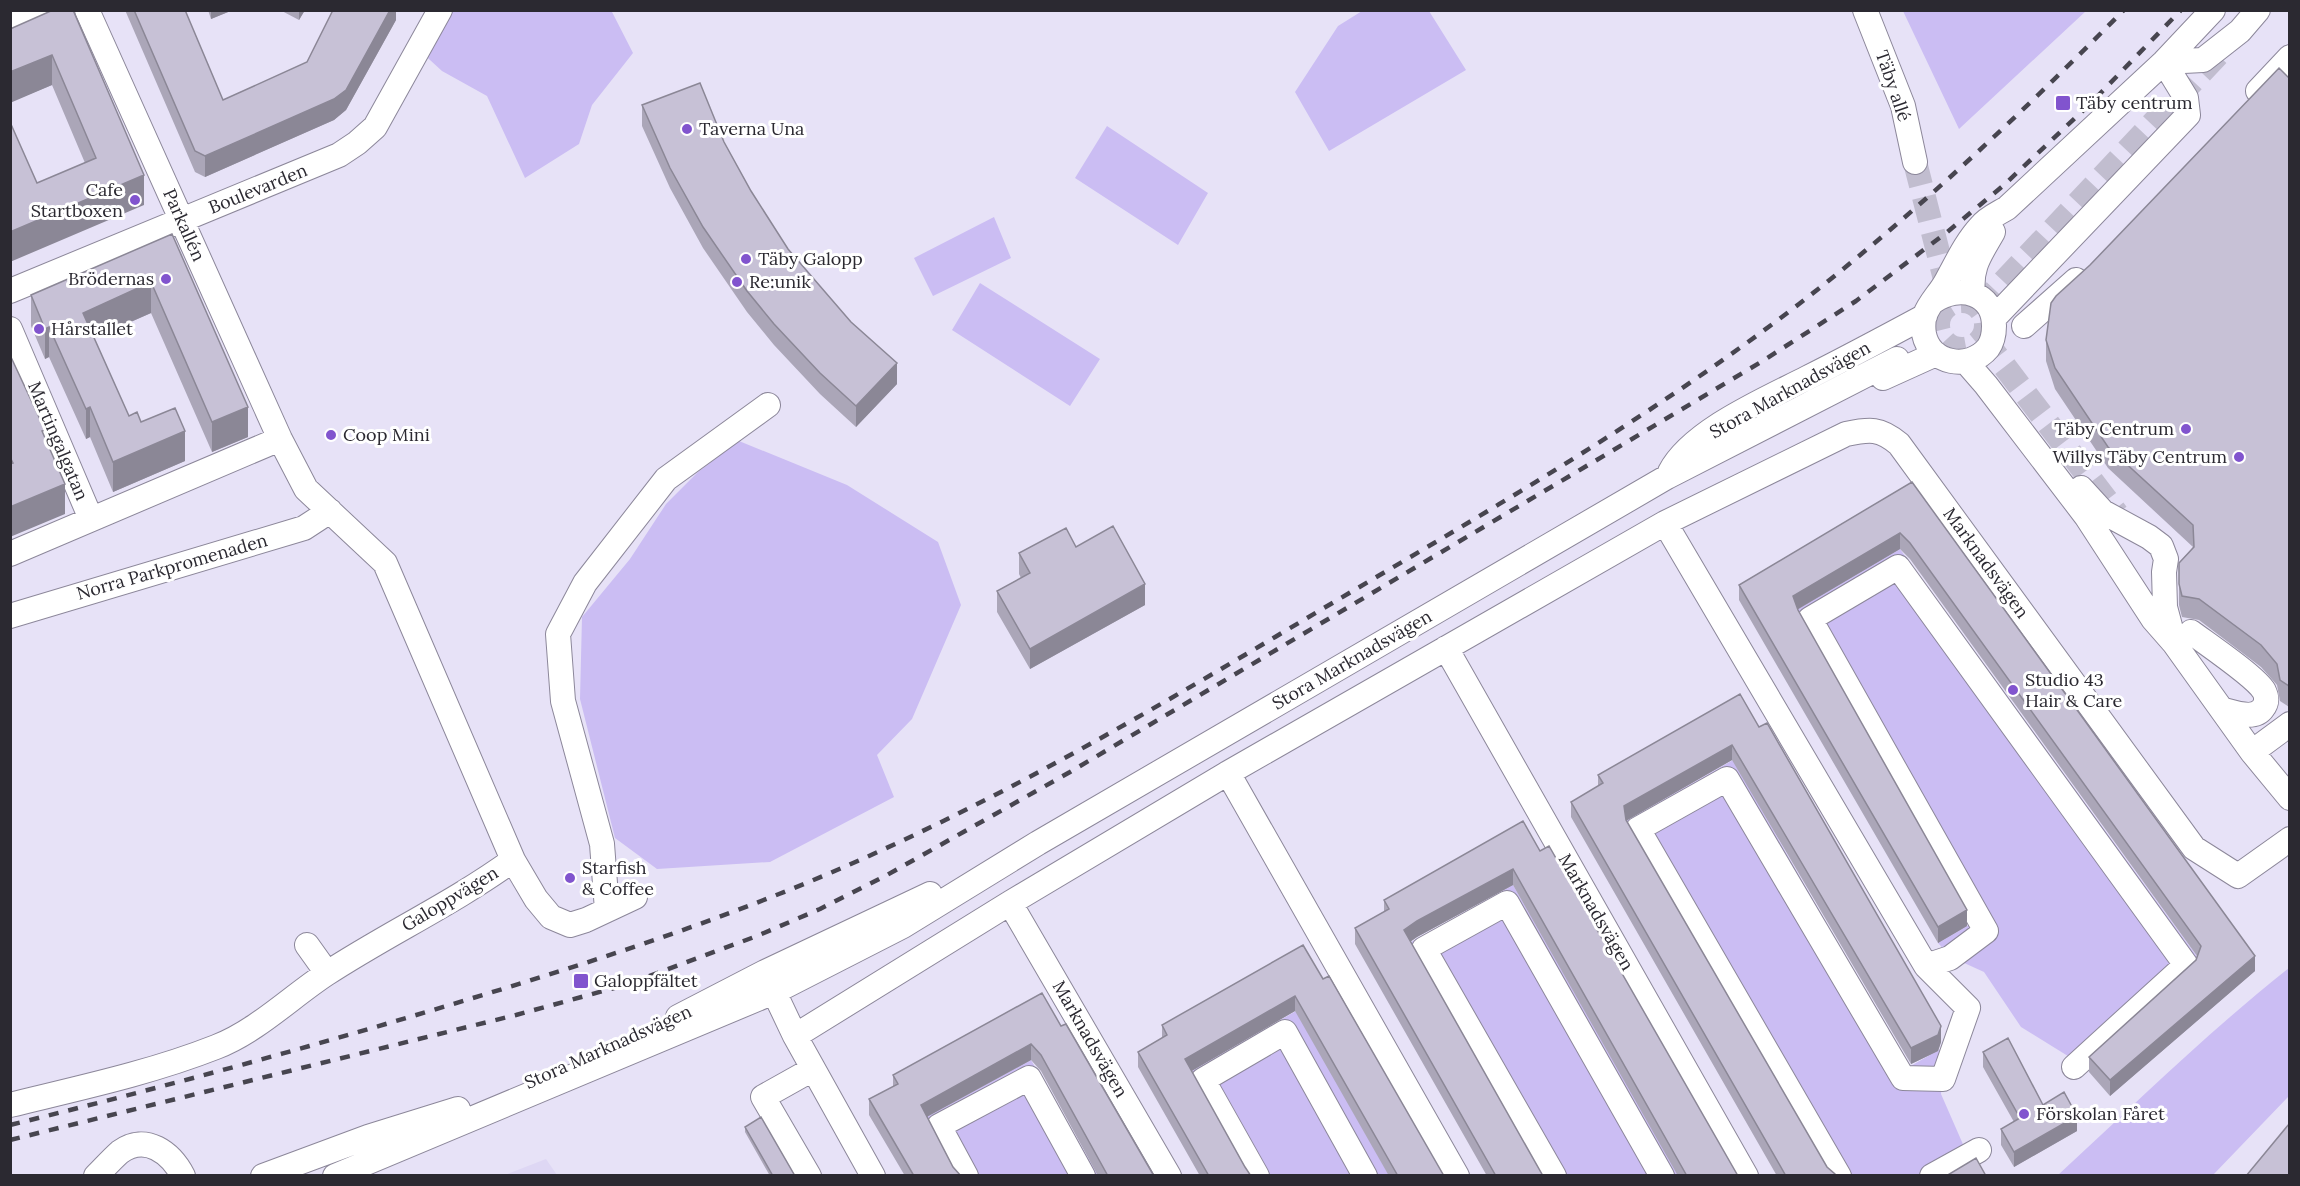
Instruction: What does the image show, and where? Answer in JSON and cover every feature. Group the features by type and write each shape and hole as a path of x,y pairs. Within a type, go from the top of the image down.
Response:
{"street":[{"path":"10,21 34,10"},
{"name":"Parkallén","path":"87,10 280,439"},
{"name":"Täby allé","path":"1866,10 1903,106 1915,162"},
{"path":"1929,308 1944,294 1957,291 1974,294 1989,308 1994,318 1994,335 1990,346 1974,358 1949,362 1930,348 1923,333 1929,308 1953,265 1982,225 2007,208 2164,62 2213,10"},
{"path":"2164,62 2203,60 2240,31 2258,10"},
{"name":"Boulevarden","path":"10,291 339,155 375,127 438,11"},
{"path":"2244,105 2289,57"},
{"path":"1994,318 2188,116 2186,99 2164,62"},
{"path":"1974,294 1972,280 1974,267 2007,208"},
{"path":"2024,326 2088,268"},
{"name":"Stora Marknadsvägen","path":"1667,477 1676,459 1693,444 1744,411 1929,308"},
{"name":"Martingalgatan","path":"10,329 91,519"},
{"name":"Stora Marknadsvägen","path":"1667,477 1699,474 1844,397 1936,354"},
{"path":"1974,358 1986,385 2086,516 2153,619 2246,674 2262,688 2266,696 2266,703 2261,711 2254,715 2242,715 2224,710"},
{"path":"1974,358 2085,494 2103,512 2161,546 2166,559 2165,607 2224,710 2252,752 2289,798"},
{"name":"Stora Marknadsvägen","path":"263,1176 368,1137 489,1100 672,1020 903,926 1038,843 1667,477 1897,360"},
{"path":"607,910 602,844 563,701 558,634 585,583 666,479 768,405"},
{"name":"Marknadsvägen","path":"795,1036 1010,903 1228,773 1665,523 1846,434 1865,430 1881,432 1899,444 2194,848 2238,876 2289,839"},
{"path":"10,554 280,439"},
{"name":"Galoppvägen","path":"10,1105 118,1078 218,1046 252,1026 327,973 481,884 513,860 385,563 306,489 280,439"},
{"name":"Norra Parkpromenaden","path":"10,616 304,528 330,511"},
{"path":"1665,523 1926,966 1968,1008 1943,1079 1903,1078 1727,779 1638,829 1839,1176"},
{"path":"1926,966 1950,958 1986,931 1810,619 1898,567 2186,965 2074,1067"},
{"path":"2121,571 2136,583 2156,581 2164,572"},
{"name":"Marknadsvägen","path":"1446,648 1746,1176"},
{"path":"2252,752 2289,724"},
{"path":"1228,773 1457,1176"},
{"path":"513,860 536,898 551,917 570,925 635,897"},
{"name":"Marknadsvägen","path":"1010,903 1169,1176"},
{"path":"1554,1176 1424,949 1507,903 1662,1176"},
{"path":"307,945 327,973"},
{"path":"769,982 795,1036 873,1176"},
{"name":"Stora Marknadsvägen","path":"335,1176 769,982"},
{"path":"1257,1176 1203,1080 1286,1032 1365,1176"},
{"path":"809,1176 763,1096 813,1069"},
{"path":"966,1176 939,1126 1029,1078 1083,1176"},
{"path":"96,1176 122,1151 145,1146 164,1151 175,1162 183,1176"},
{"path":"1932,1176 1979,1150"}],"shaded area":[{"path":"611,10 633,53 592,105 579,144 525,178 487,96 442,71 418,49 442,11"},
{"path":"1362,11 1429,11 1466,70 1329,151 1295,92 1338,26"},
{"path":"1903,11 2086,11 1959,129"},
{"path":"1107,126 1208,193 1178,245 1075,178"},
{"path":"994,217 1011,258 933,296 914,258"},
{"path":"980,283 1100,359 1070,406 952,330"},
{"path":"739,441 847,485 938,542 961,605 912,719 877,755 894,797 770,862 657,869 615,838 580,699 582,617 630,559 666,504 698,472"},
{"path":"1900,549 2201,962 2084,1066 2021,1027 1984,972 1951,957 1938,943 1972,923 1793,612"},
{"path":"1733,760 1909,1067 1944,1047 1941,1094 1976,1174 1827,1175 1624,822"},
{"path":"1513,885 1678,1175 1534,1175 1404,946"},
{"path":"2289,968 2289,1096 2213,1175 2058,1175 2200,1043"},
{"path":"1296,1011 1389,1175 1242,1175 1185,1075"},
{"path":"1031,1060 1098,1175 952,1175 921,1120"},
{"path":"546,1159 557,1175 505,1175"}],"building":[{"path":"53,10 73,10 144,175 10,232 10,122 37,183 96,158 52,55 10,72 10,29"},
{"path":"134,10 185,10 223,100 307,62 333,10 390,10 346,90 334,99 205,156 195,151"},
{"name":"Täby Centrum","path":"2279,68 2289,78 2289,686 2280,680 2277,664 2261,645 2199,599 2182,596 2179,584 2179,563 2194,547 2193,525 2108,447 2055,368 2046,340 2051,303 2056,296 2090,265"},
{"name":"Täby Galopp","path":"700,83 724,142 751,191 788,249 851,322 897,363 856,406 820,373 747,291 703,227 670,168 642,105"},
{"path":"172,234 248,407 212,422 151,282 83,313 129,416 137,412 141,422 175,408 185,431 113,462 90,407 86,409 49,327 45,329 31,295"},
{"path":"10,355 45,430 42,431 65,484 10,507 10,464 13,463 10,457"},
{"path":"1912,482 2255,956 2110,1080 2089,1057 2196,960 2201,946 1910,543 1900,533 1793,596 1798,610 1967,910 1938,927 1739,585"},
{"path":"1113,526 1145,584 1030,649 997,591 1030,573 1019,553 1066,528 1076,547"},
{"path":"1740,694 1759,727 1767,723 1941,1026 1938,1035 1911,1048 1732,745 1624,806 1626,820 1827,1167 1836,1176 1786,1176 1571,802 1603,783 1598,775"},
{"path":"1523,821 1540,851 1549,846 1738,1176 1687,1176 1513,869 1404,930 1543,1176 1496,1176 1355,928 1389,909 1384,900"},
{"path":"1303,945 1323,979 1329,976 1444,1176 1398,1176 1295,996 1185,1059 1251,1176 1209,1176 1138,1052 1167,1035 1162,1025"},
{"path":"1042,993 1061,1026 1066,1024 1154,1176 1108,1176 1041,1055 1031,1044 921,1105 953,1167 961,1176 914,1176 869,1099 898,1084 893,1075"},
{"name":"Förskolan Fåret","path":"2008,1038 2043,1105 2064,1092 2077,1116 2014,1152 2001,1129 2020,1118 1983,1052"},
{"path":"761,1117 795,1176 773,1176 745,1127"},
{"path":"2289,1124 2289,1176 2246,1176"},
{"path":"1976,1158 1986,1176 1946,1176"}],"tunnel":[{"path":"1979,308 2223,49"},
{"path":"1915,162 1949,295"},
{"path":"1957,301 1967,301 1979,308 1986,320 1986,325 1986,330 1979,342 1967,349 1957,349 1942,338 1938,330 1938,320 1949,305 1957,301"},
{"path":"1983,338 2117,514"}],"railway":[{"path":"10,1125 328,1041 608,956 779,894 848,865 916,834 1048,767 1178,694 1495,507 1619,430 1740,348 1842,270 1925,199 2006,125 2124,10"},
{"path":"10,1140 516,1015 625,985 757,936 820,909 887,875 1070,772 1761,362 1856,301 1946,233 2004,185 2091,103 2181,10"}],"place":[{"name":"Täby centrum","path":"2063,103"},
{"name":"Taverna Una","path":"687,129"},
{"name":"Cafe Startboxen","path":"135,200"},
{"name":"Täby Galopp","path":"746,259"},
{"name":"Brödernas","path":"166,279"},
{"name":"Re:unik","path":"737,282"},
{"name":"Hårstallet","path":"39,329"},
{"name":"Täby Centrum","path":"2186,429"},
{"name":"Coop Mini","path":"331,435"},
{"name":"Willys Täby Centrum","path":"2239,457"},
{"name":"Studio 43 Hair & Care","path":"2013,690"},
{"name":"Starfish & Coffee","path":"570,878"},
{"name":"Galoppfältet","path":"581,981"},
{"name":"Förskolan Fåret","path":"2024,1114"}]}
